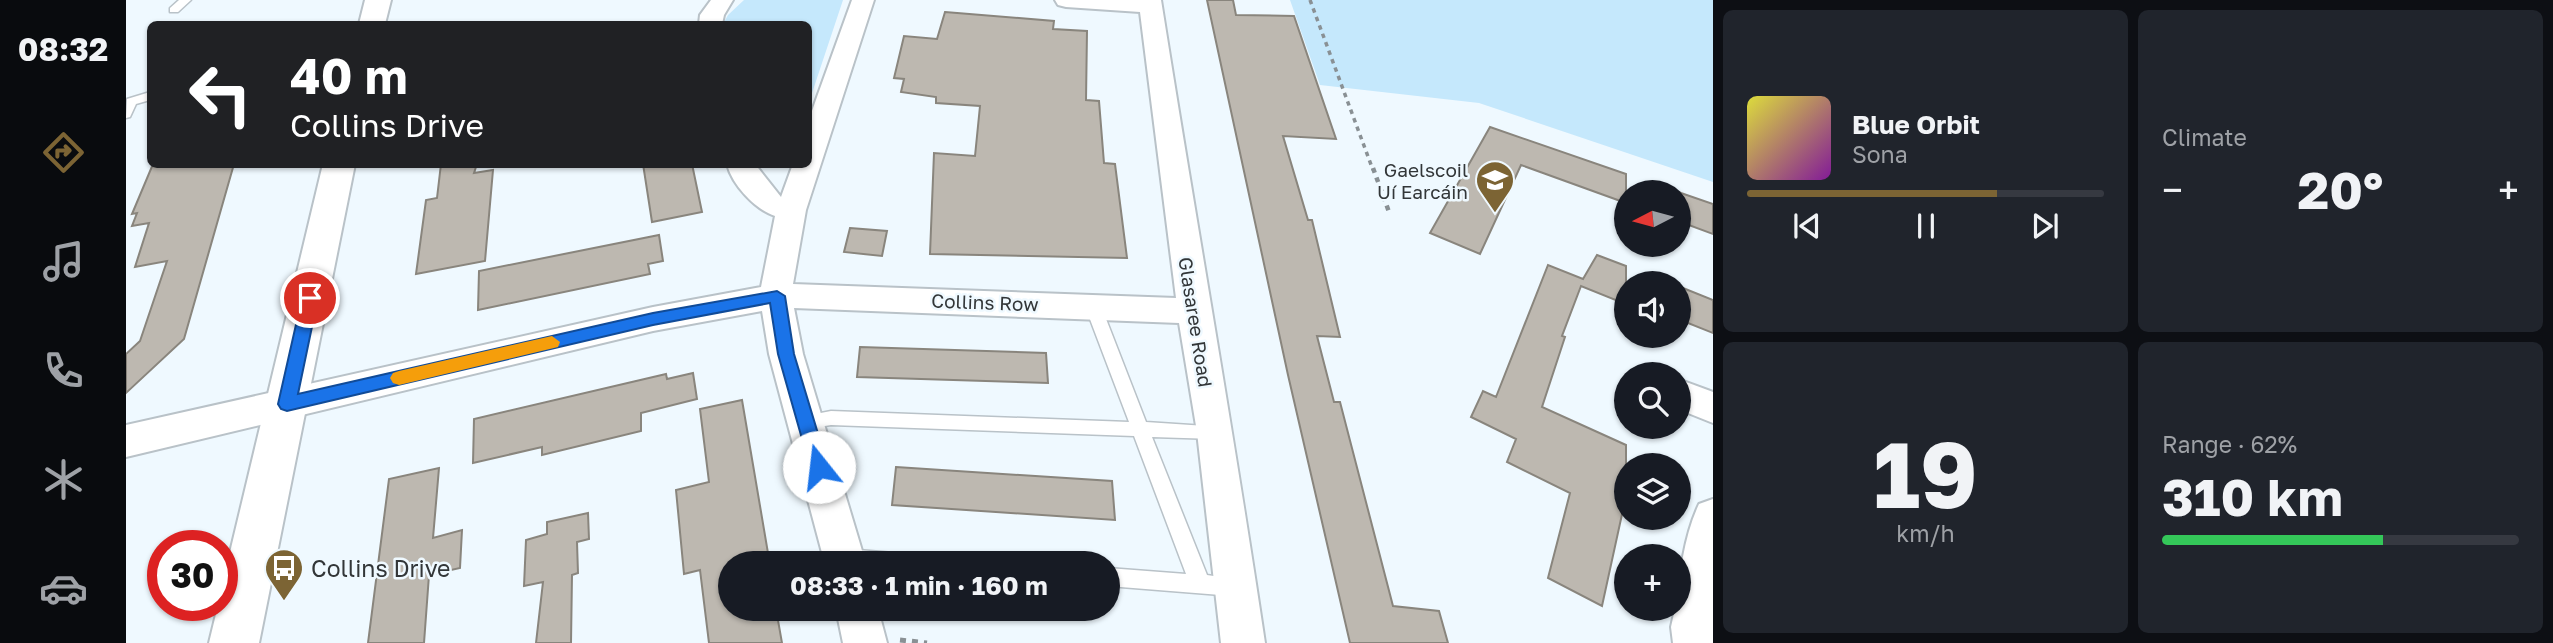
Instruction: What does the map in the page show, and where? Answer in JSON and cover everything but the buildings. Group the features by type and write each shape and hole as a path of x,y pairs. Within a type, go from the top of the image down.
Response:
{"main road":[{"path":"373,21 378,0"},
{"path":"234,643 338,168"}],"street":[{"path":"711,21 712,15 722,0"},
{"path":"812,152 845,46 863,0"},
{"path":"1066,0 1150,3"},
{"name":"Glasaree Road","path":"1150,3 1194,311 1215,432 1243,643"},
{"path":"742,168 743,173 772,205 791,210"},
{"path":"806,168 791,210 777,282 777,296 786,354 842,551"},
{"path":"126,441 653,319 777,296"},
{"name":"Collins Row","path":"777,296 1194,311"},
{"path":"1691,399 1713,408"},
{"path":"1695,643 1693,627 1713,517"},
{"path":"860,621 865,643"}],"lane":[{"path":"174,10 186,0"},
{"path":"126,114 131,103 147,97"},
{"path":"1093,306 1200,583"},
{"path":"806,422 831,418 1215,432"},
{"path":"1120,578 1236,587"}],"path":[{"path":"1310,0 1389,212"}],"shaded area":[{"path":"744,0 843,0 812,93 812,21 725,21"},
{"path":"1290,0 1713,0 1713,182 1479,103 1320,85"}],"slow traffic":[{"path":"399,378 552,342"}],"place":[{"name":"Gaelscoil Uí Earcáin","path":"1495,214"},
{"name":"Collins Drive","path":"284,602"}],"route":[{"path":"310,298 287,404 653,319 777,296 786,354 819,467"}]}
